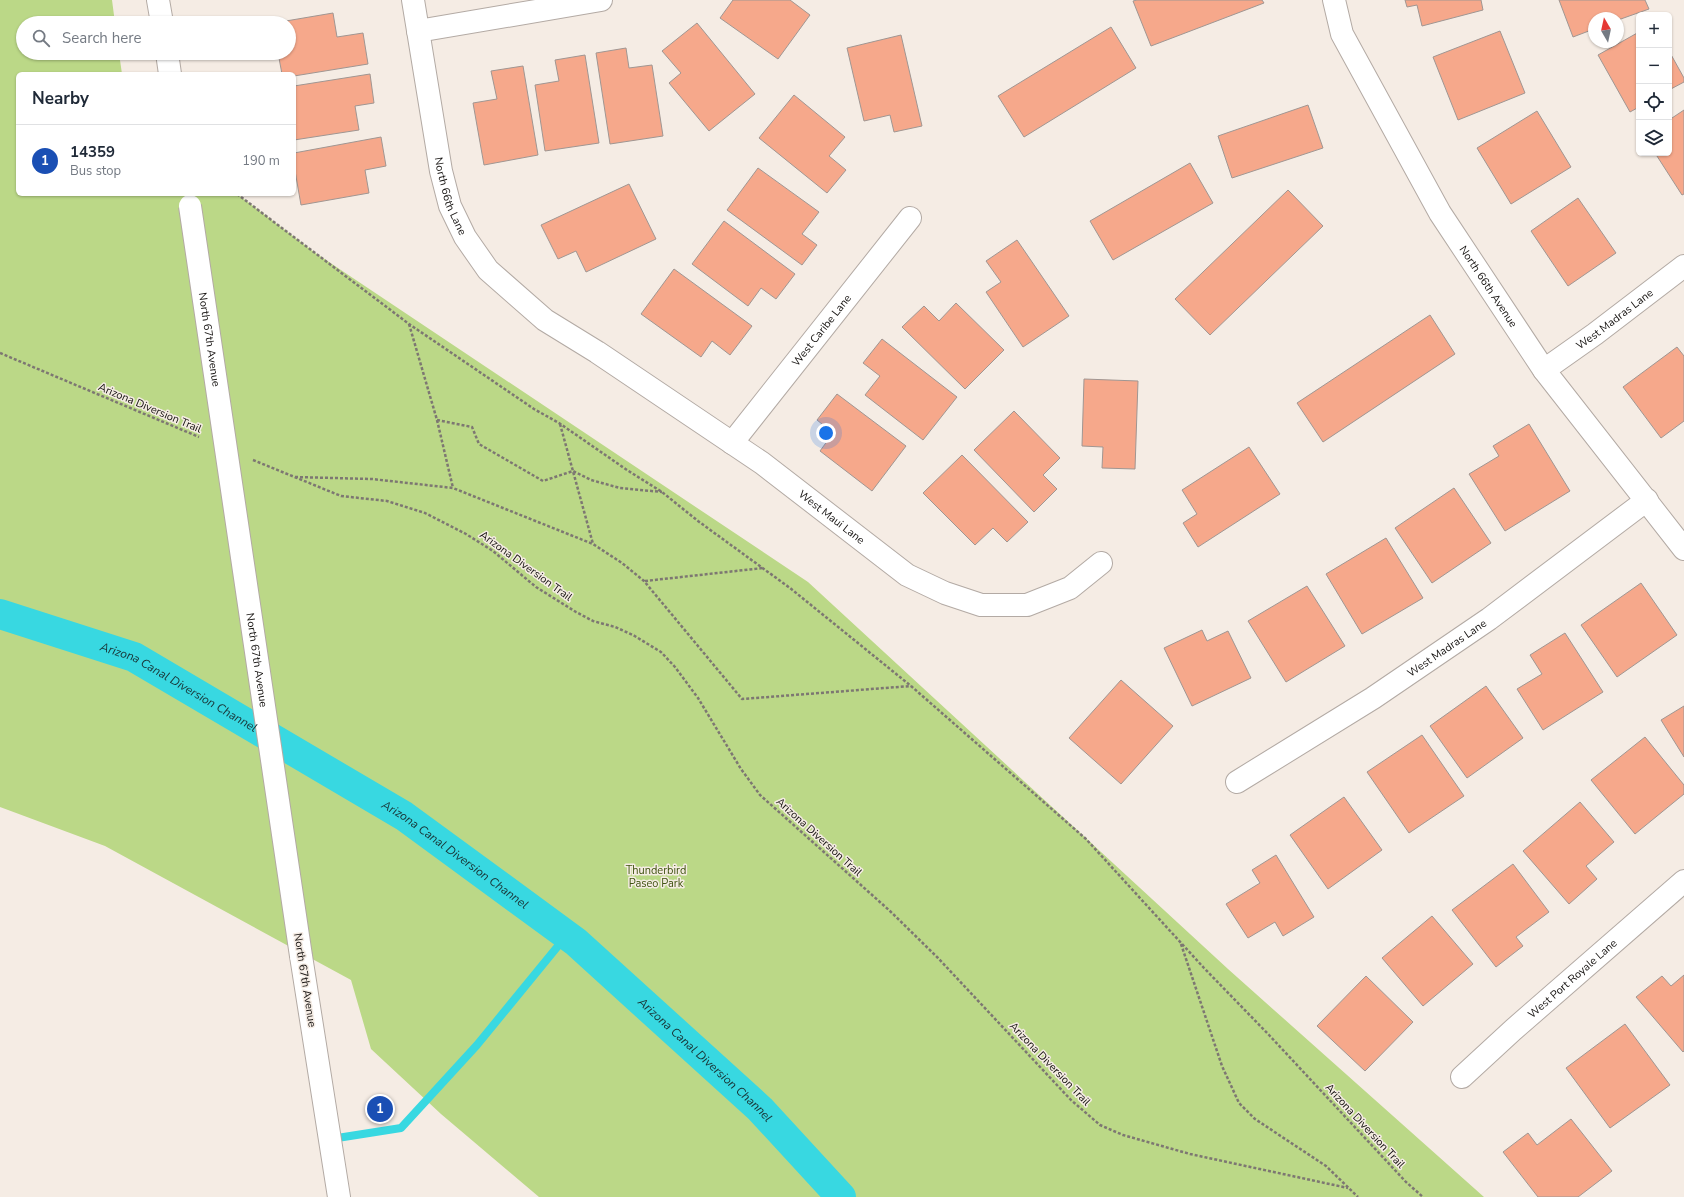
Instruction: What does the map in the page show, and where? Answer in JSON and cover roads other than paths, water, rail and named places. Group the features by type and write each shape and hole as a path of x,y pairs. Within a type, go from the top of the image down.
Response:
{"street":[{"path":"158,0 161,16"},
{"name":"North 66th Lane","path":"413,0 441,171 450,206 465,237 488,270 516,296 545,320 579,341"},
{"path":"418,31 601,0"},
{"name":"North 66th Avenue","path":"1334,0 1342,34 1440,213 1544,370 1684,549"},
{"path":"167,60 170,72"},
{"name":"North 67th Avenue","path":"189,200 301,956 339,1197"},
{"name":"West Caribe Lane","path":"732,443 910,218"},
{"name":"West Madras Lane","path":"1544,370 1595,334 1684,266"},
{"name":"West Maui Lane","path":"579,341 762,463 907,575 945,593 981,605 1027,605 1070,588 1101,563"},
{"name":"West Madras Lane","path":"1237,782 1373,698 1489,618 1647,500"},
{"name":"West Port Royale Lane","path":"1462,1077 1513,1030 1684,881"}],"waterway":[{"name":"Arizona Canal Diversion Channel","path":"0,614 134,657 404,816 576,942 760,1109 841,1197"},
{"path":"331,1139 401,1128 477,1045 567,935"}],"place":[{"name":"14359","path":"380,1109"}],"park label":[{"name":"Thunderbird Paseo Park","path":"656,876"}]}
